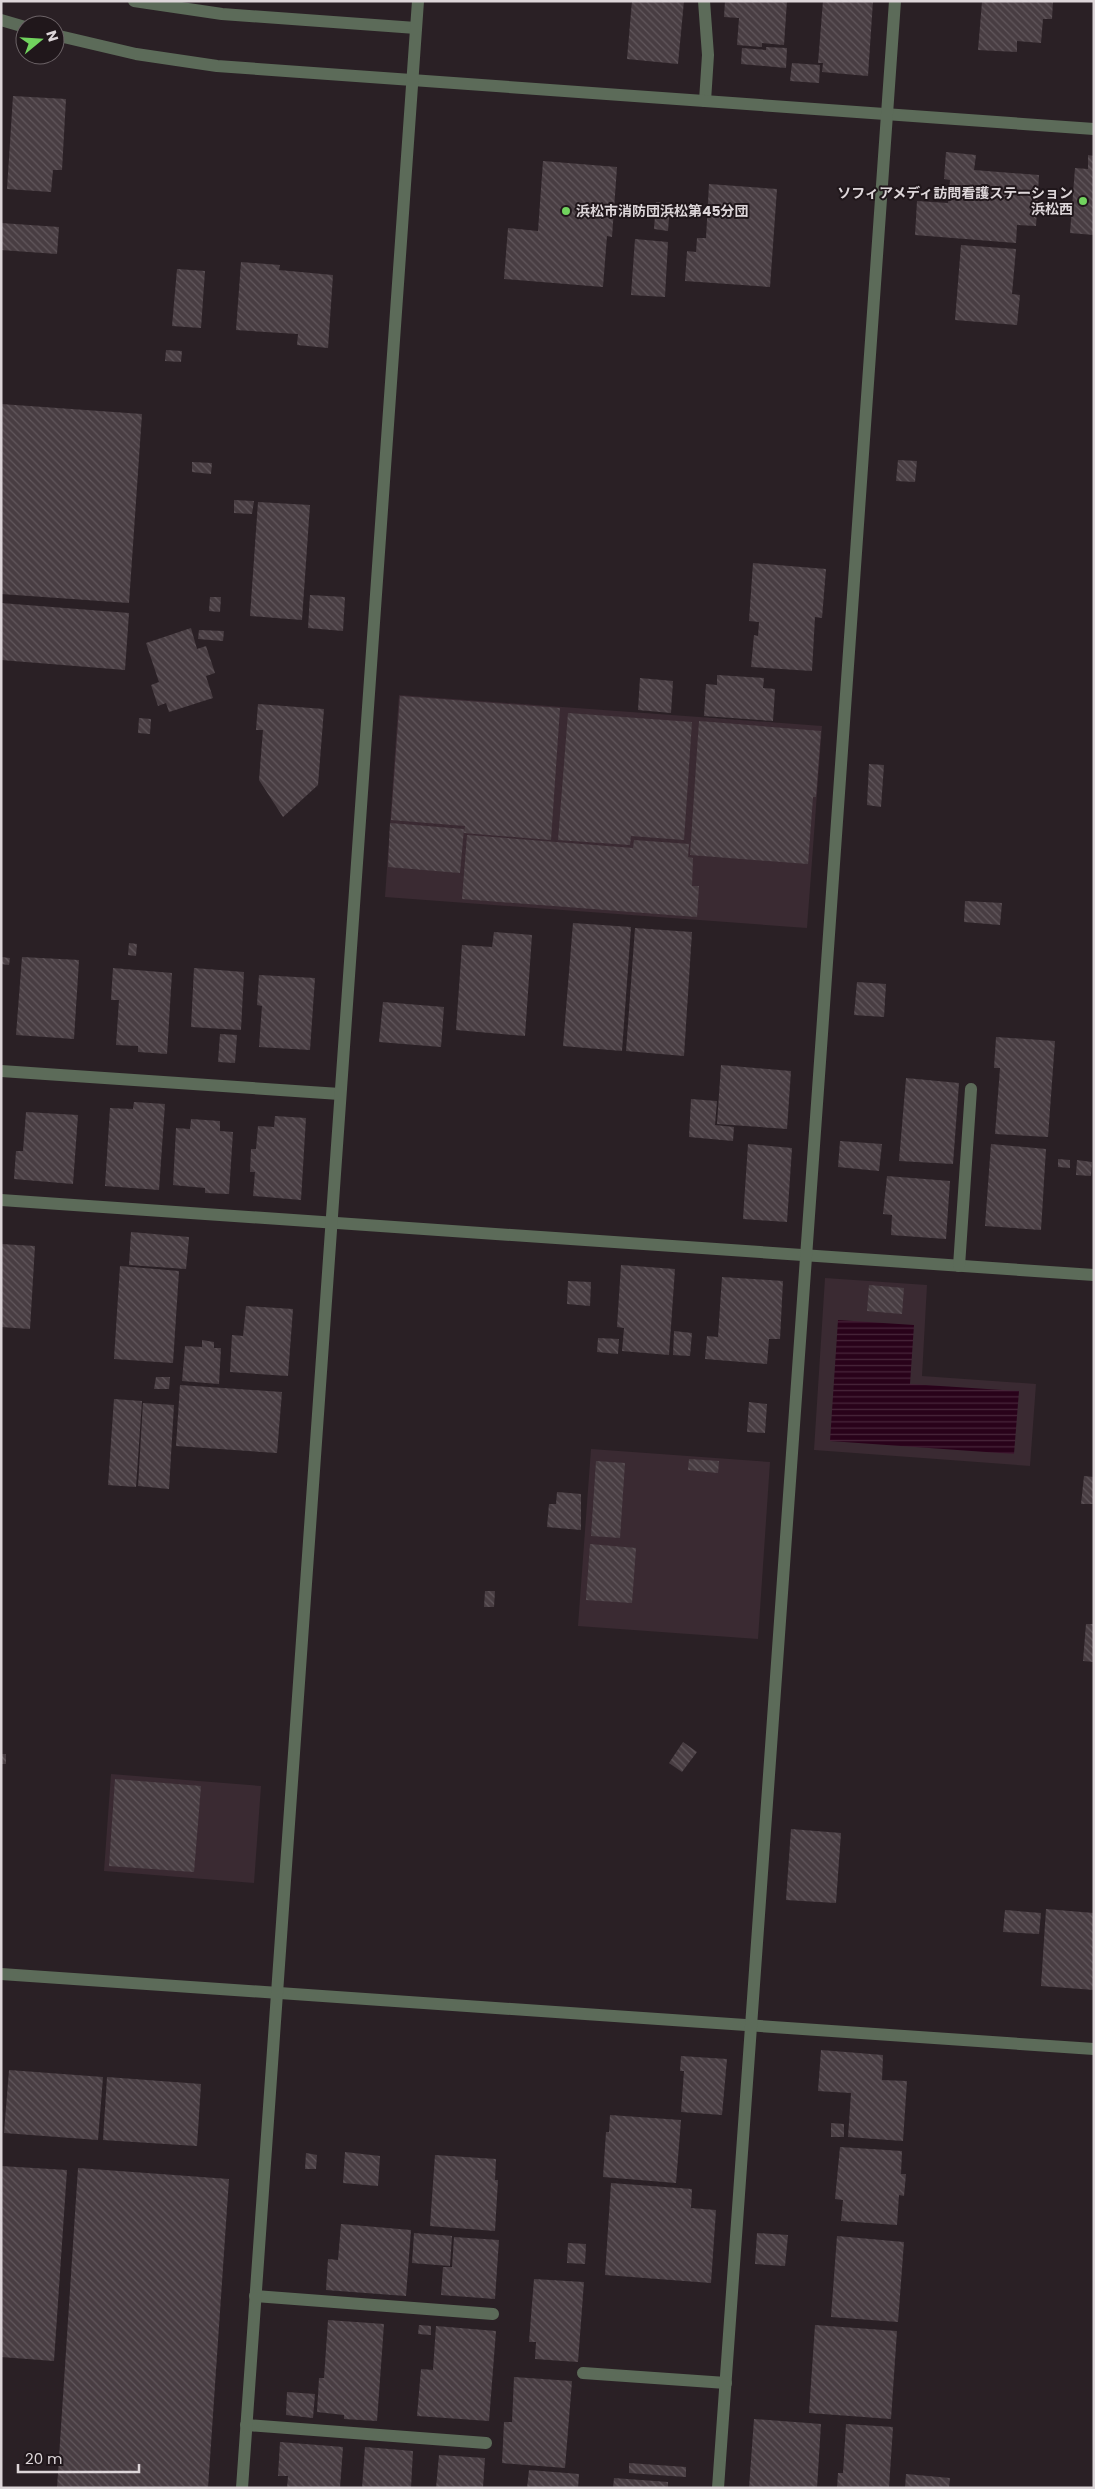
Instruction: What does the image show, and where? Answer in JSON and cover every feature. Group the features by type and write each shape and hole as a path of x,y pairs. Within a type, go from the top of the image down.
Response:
{"street":[{"path":"134,1 222,14 416,28"},
{"path":"242,2488 418,1"},
{"path":"704,1 708,55 705,101"},
{"path":"718,2488 754,2026 805,1255 895,1"},
{"path":"1,20 15,24"},
{"path":"65,37 136,54 217,66 1094,129"},
{"path":"1,1071 340,1094"},
{"path":"959,1266 971,1089"},
{"path":"1,1200 1094,1275"},
{"path":"1,1974 1094,2049"},
{"path":"256,2296 493,2314"},
{"path":"582,2373 726,2383"},
{"path":"246,2425 486,2443"}],"shaded area":[{"path":"399,695 822,726 807,928 385,897"},
{"path":"825,1278 927,1285 922,1376 1036,1384 1030,1466 814,1450"},
{"path":"838,1320 914,1325 910,1384 1019,1391 1014,1454 830,1441"},
{"path":"591,1449 770,1462 758,1639 578,1626"},
{"path":"111,1774 261,1786 254,1883 104,1871"}],"building":[{"path":"632,1 684,1 678,64 627,59"},
{"path":"725,1 787,1 784,45 762,43 762,47 737,45 739,18 724,17"},
{"path":"823,1 873,1 868,76 822,72 823,63 818,63"},
{"path":"1053,1 1052,19 1043,19 1041,43 1017,41 1017,52 978,50 982,2"},
{"path":"766,47 787,48 786,68 741,64 742,48 766,50"},
{"path":"792,63 820,65 819,83 790,81"},
{"path":"13,96 66,99 62,170 53,170 51,192 7,189"},
{"path":"946,152 976,155 974,170 1039,175 1036,226 1017,225 1016,243 915,235 917,201 948,203 950,180 944,179"},
{"name":"ソフィアメディ訪問看護ステーション 浜松西","path":"1088,155 1094,156 1094,235 1070,233 1075,168 1088,169"},
{"path":"543,161 617,167 612,237 607,236 603,287 504,279 508,228 538,231"},
{"path":"709,184 777,189 770,287 685,281 687,251 696,252 697,238 706,238"},
{"path":"656,202 670,204 668,231 654,229"},
{"path":"1,223 59,227 57,254 1,250"},
{"path":"635,239 668,242 665,297 631,295"},
{"path":"961,245 1016,249 1012,294 1020,295 1017,325 955,320"},
{"path":"241,262 280,265 279,270 333,275 328,348 297,345 298,334 236,330"},
{"path":"177,269 205,271 201,328 172,326"},
{"path":"166,350 182,351 181,362 165,361"},
{"path":"1,404 142,414 129,603 1,594"},
{"path":"898,460 917,461 915,482 896,481"},
{"path":"192,462 212,463 211,474 192,472"},
{"path":"234,500 254,501 252,514 234,513"},
{"path":"258,502 310,505 302,620 250,616"},
{"path":"753,563 826,569 822,618 815,617 812,671 751,667 754,635 758,636 759,622 749,621"},
{"path":"310,595 345,597 343,631 308,628"},
{"path":"210,597 221,597 220,612 209,611"},
{"path":"1,603 129,613 125,670 1,660"},
{"path":"191,628 197,649 206,646 215,673 206,676 213,698 169,712 166,703 158,706 151,685 159,682 146,643"},
{"path":"199,630 224,631 223,641 198,639"},
{"path":"717,675 764,678 763,688 775,689 773,721 704,716 706,684 717,685"},
{"path":"640,678 673,681 671,713 638,710"},
{"path":"400,696 560,708 551,840 464,833 465,826 391,820"},
{"path":"258,704 324,709 318,785 283,817 259,780 263,730 256,730"},
{"path":"568,713 692,722 684,840 631,836 630,845 558,840"},
{"path":"139,718 151,719 150,734 138,733"},
{"path":"699,721 821,731 816,797 813,797 808,864 690,855"},
{"path":"869,764 884,765 881,807 867,805"},
{"path":"390,823 464,829 460,873 388,867"},
{"path":"467,835 633,848 634,840 689,844 688,857 693,858 692,886 699,886 697,917 462,899"},
{"path":"965,901 1002,903 1000,925 964,922"},
{"path":"573,923 631,927 622,1051 563,1046"},
{"path":"635,928 692,932 684,1056 626,1051"},
{"path":"494,932 532,935 525,1036 456,1030 462,945 492,947"},
{"path":"129,943 137,944 136,956 128,955"},
{"path":"1,957 10,958 9,965 1,964"},
{"path":"22,957 79,960 74,1039 16,1035"},
{"path":"113,968 172,973 167,1054 138,1052 138,1046 116,1045 119,1000 111,1000"},
{"path":"194,968 244,972 241,1030 191,1027"},
{"path":"259,975 315,978 310,1050 259,1047 262,1006 257,1005"},
{"path":"857,982 886,984 884,1017 854,1015"},
{"path":"383,1002 444,1007 441,1047 379,1042"},
{"path":"220,1034 237,1035 235,1063 218,1062"},
{"path":"996,1037 1055,1041 1048,1137 995,1134 1000,1068 994,1068"},
{"path":"721,1065 791,1071 787,1129 717,1124"},
{"path":"906,1078 959,1083 953,1164 899,1161"},
{"path":"691,1099 717,1101 715,1125 734,1127 733,1141 689,1137"},
{"path":"134,1102 165,1104 159,1190 105,1186 110,1108 133,1109"},
{"path":"26,1112 78,1115 73,1184 14,1179 16,1151 23,1151"},
{"path":"275,1116 306,1118 301,1200 253,1196 255,1172 250,1172 251,1149 256,1149 258,1126 274,1127"},
{"path":"191,1119 220,1121 220,1131 233,1132 229,1194 205,1193 205,1188 173,1185 176,1128 190,1129"},
{"path":"840,1141 882,1144 879,1171 838,1167"},
{"path":"748,1144 792,1148 787,1222 743,1219"},
{"path":"991,1144 1046,1149 1041,1230 985,1226"},
{"path":"1058,1159 1070,1160 1070,1168 1058,1167"},
{"path":"1077,1160 1092,1162 1091,1176 1076,1175"},
{"path":"887,1176 950,1181 946,1239 891,1235 892,1215 883,1214"},
{"path":"131,1232 189,1237 186,1269 129,1265"},
{"path":"1,1244 35,1246 30,1329 1,1327"},
{"path":"621,1265 675,1269 669,1355 622,1351 624,1328 617,1327"},
{"path":"120,1266 179,1271 173,1363 114,1359"},
{"path":"722,1277 783,1281 780,1339 769,1339 767,1364 705,1359 707,1336 718,1337"},
{"path":"568,1281 591,1282 590,1306 567,1304"},
{"path":"869,1285 904,1288 902,1314 867,1311"},
{"path":"246,1306 293,1309 288,1376 230,1372 232,1335 243,1336"},
{"path":"674,1331 692,1333 690,1356 673,1355"},
{"path":"598,1338 619,1339 618,1354 597,1352"},
{"path":"202,1340 214,1342 214,1348 221,1348 219,1384 182,1381 185,1346 202,1347"},
{"path":"156,1377 170,1377 169,1389 154,1389"},
{"path":"180,1385 282,1392 277,1453 176,1446"},
{"path":"114,1399 142,1401 136,1487 108,1485"},
{"path":"749,1402 767,1404 765,1433 747,1432"},
{"path":"143,1403 174,1405 169,1489 138,1486"},
{"path":"689,1459 719,1461 718,1473 688,1470"},
{"path":"596,1461 625,1463 620,1538 591,1536"},
{"path":"1084,1476 1094,1477 1094,1504 1081,1504"},
{"path":"557,1492 581,1494 581,1530 547,1527 549,1504 556,1504"},
{"path":"590,1544 636,1548 632,1603 586,1600"},
{"path":"485,1591 495,1591 494,1607 484,1607"},
{"path":"1086,1624 1094,1624 1094,1662 1083,1661"},
{"path":"683,1742 697,1752 682,1772 669,1763"},
{"path":"1,1754 6,1754 6,1764 1,1764"},
{"path":"115,1779 201,1786 194,1872 109,1866"},
{"path":"791,1829 841,1833 836,1903 786,1900"},
{"path":"1046,1909 1094,1913 1094,1990 1041,1986"},
{"path":"1005,1910 1041,1913 1039,1934 1003,1932"},
{"path":"821,2050 883,2055 882,2080 907,2081 903,2141 848,2137 851,2093 818,2091"},
{"path":"681,2056 727,2059 722,2115 681,2112 684,2071 680,2071"},
{"path":"9,2070 103,2077 98,2140 4,2133"},
{"path":"107,2077 201,2084 197,2146 103,2140"},
{"path":"610,2115 681,2120 676,2183 603,2177 606,2132 609,2132"},
{"path":"831,2123 844,2124 844,2137 831,2137"},
{"path":"840,2147 902,2151 901,2174 906,2174 904,2196 899,2195 897,2225 841,2221 843,2200 835,2199"},
{"path":"345,2152 380,2156 378,2186 343,2183"},
{"path":"306,2153 317,2155 316,2169 305,2169"},
{"path":"435,2155 496,2159 495,2180 498,2180 495,2231 430,2226"},
{"path":"1,2166 67,2170 54,2361 1,2357"},
{"path":"78,2168 229,2179 208,2488 57,2488"},
{"path":"611,2183 692,2189 691,2208 716,2210 711,2283 605,2275"},
{"path":"341,2224 411,2230 406,2296 326,2290 328,2259 338,2260"},
{"path":"414,2233 452,2236 450,2266 412,2263"},
{"path":"757,2233 788,2235 785,2266 755,2264"},
{"path":"837,2236 904,2242 898,2322 831,2317"},
{"path":"454,2237 499,2240 495,2299 441,2295 443,2267 452,2267"},
{"path":"568,2243 586,2244 585,2264 567,2263"},
{"path":"534,2279 584,2282 578,2362 535,2359 536,2342 529,2342"},
{"path":"328,2320 384,2324 377,2421 344,2419 344,2415 317,2412 319,2378 324,2378"},
{"path":"419,2325 431,2326 431,2335 418,2334"},
{"path":"815,2325 897,2331 891,2419 809,2413"},
{"path":"436,2326 496,2331 489,2421 417,2416 421,2369 433,2370"},
{"path":"514,2377 572,2381 565,2468 502,2463 504,2422 512,2422"},
{"path":"287,2392 315,2394 313,2418 286,2415"},
{"path":"754,2419 821,2424 817,2488 749,2488"},
{"path":"846,2424 893,2427 889,2488 837,2488 838,2473 843,2473"},
{"path":"280,2442 343,2447 340,2488 287,2488 288,2476 278,2476"},
{"path":"365,2447 413,2451 411,2488 362,2488"},
{"path":"439,2455 485,2458 483,2488 436,2488"},
{"path":"629,2463 686,2467 686,2477 629,2473"},
{"path":"529,2470 579,2474 578,2488 527,2488"},
{"path":"906,2474 950,2478 949,2488 905,2488"},
{"path":"614,2478 668,2482 668,2488 613,2488"}],"place":[{"name":"ソフィアメディ訪問看護ステーション 浜松西","path":"1083,201"},
{"name":"浜松市消防団浜松第45分団","path":"566,211"}]}
